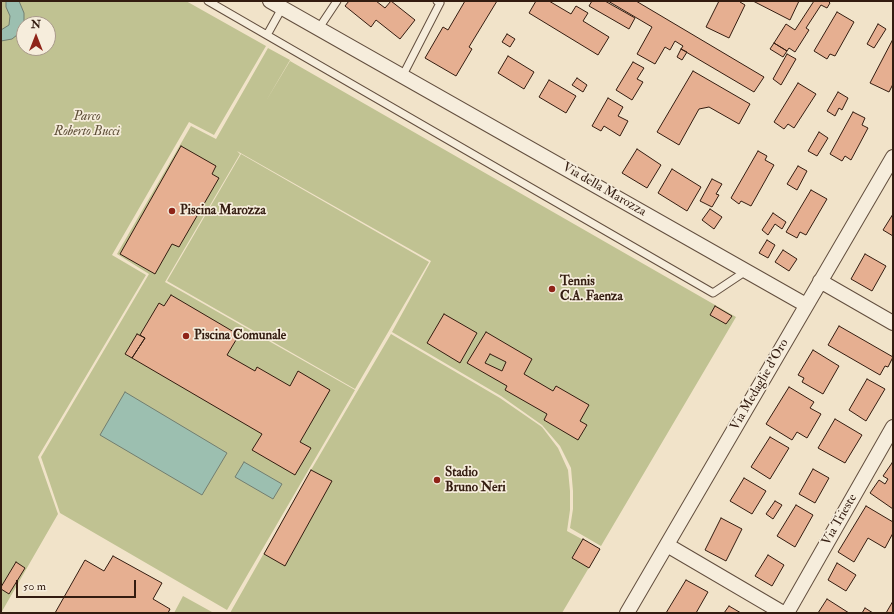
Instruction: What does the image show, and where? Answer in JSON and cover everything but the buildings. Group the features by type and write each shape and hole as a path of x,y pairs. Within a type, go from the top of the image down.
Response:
{"street":[{"name":"Via della Marozza","path":"270,1 806,305"},
{"name":"Via Medaglie d'Oro","path":"627,613 893,157"},
{"path":"820,282 893,323"},
{"name":"Via Trieste","path":"787,613 893,427"},
{"path":"667,545 783,613"}],"lane":[{"path":"208,1 713,294 746,271"},
{"path":"319,28 337,1"},
{"path":"403,76 440,3 437,1"},
{"path":"268,35 282,8"}],"green space":[{"name":"Parco Roberto Bucci","path":"1,1 186,1 266,46 214,135 189,122 112,255 146,275 38,457 58,514 1,613"},
{"path":"268,48 290,60 266,101 290,61 736,317 601,546 570,528 573,509 571,468 560,446 542,425 501,396 392,332 431,261 237,151 240,154 165,282 355,390 227,610 60,513 41,457 149,274 117,254 191,126 216,139"},
{"path":"241,154 429,262 355,389 167,281"},
{"name":"Stadio Bruno Neri","path":"391,334 500,398 542,427 558,448 568,470 570,510 567,531 600,549 562,613 230,613 311,470"},
{"path":"183,596 212,612 212,613 174,613"}],"shaded area":[{"path":"6,1 19,1 24,16 16,16 16,36 12,39 1,41 1,30 9,25 10,16 6,7"},
{"path":"125,392 227,453 202,495 100,435"},
{"path":"244,462 282,484 273,499 235,477"}],"place":[{"name":"Piscina Marozza","path":"172,211"},
{"name":"Tennis C.A. Faenza","path":"552,289"},
{"name":"Piscina Comunale","path":"186,336"},
{"name":"Stadio Bruno Neri","path":"437,480"}]}
